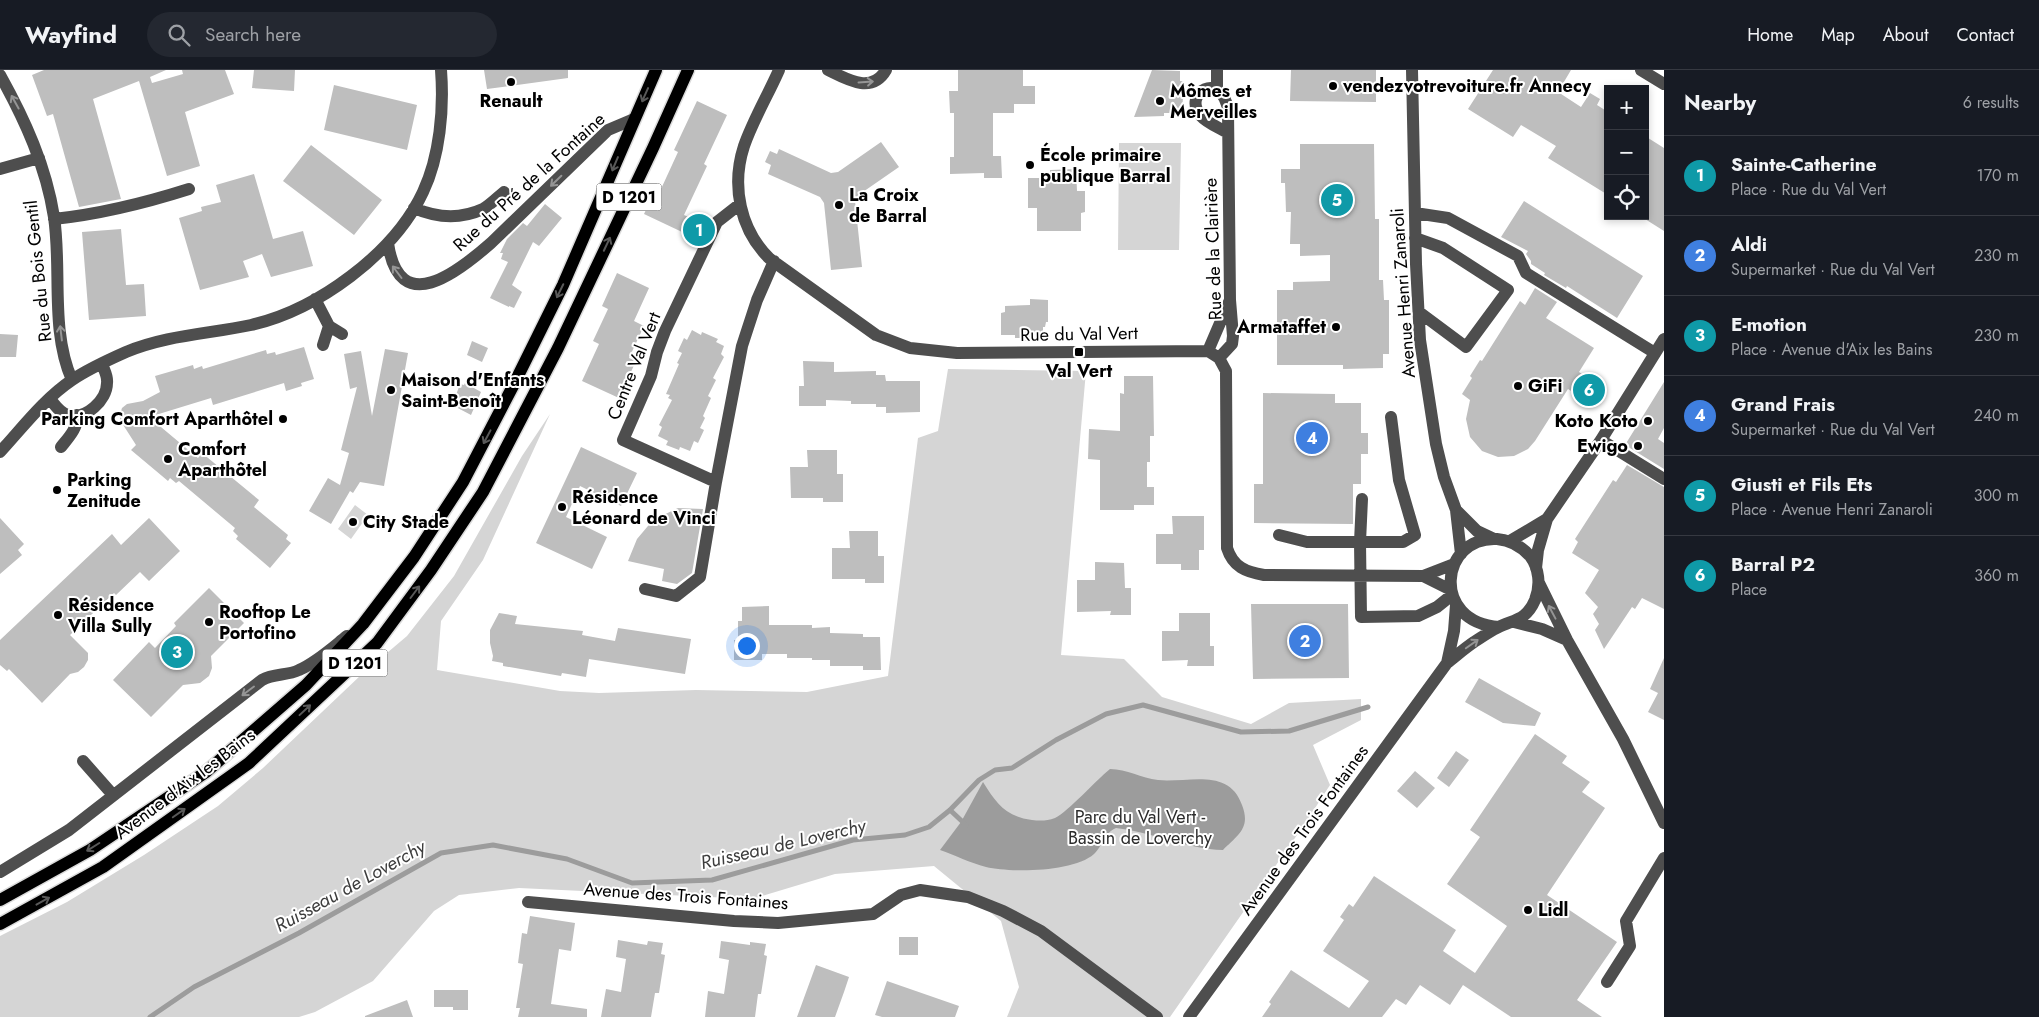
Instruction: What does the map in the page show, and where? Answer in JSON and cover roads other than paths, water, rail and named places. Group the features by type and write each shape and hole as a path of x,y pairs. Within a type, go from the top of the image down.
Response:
{"main road":[{"name":"Avenue d'Aix les Bains","path":"0,900 90,850 206,772 306,685 363,624 414,557 463,482 563,285 656,70"},
{"name":"Avenue d'Aix les Bains","path":"0,924 103,867 249,763 377,643 431,570 483,492 558,348 688,70"}],"street":[{"path":"0,452 35,413 72,380 102,364 153,342 252,325 281,316 316,299 344,282 366,265 388,243 424,191 441,126 443,97 441,70"},
{"name":"Rue du Val Vert","path":"779,70 744,145 738,174 740,204 753,238 760,249 876,335 910,348 957,353 1208,350"},
{"path":"828,70 844,73 862,83 871,83 881,79 886,70"},
{"name":"Rue de la Clairière","path":"1217,70 1217,89 1226,101 1230,300 1234,336 1232,344 1219,358"},
{"name":"Avenue Henri Zanaroli","path":"1412,70 1415,238 1420,340 1436,444 1444,477 1456,510 1458,559"},
{"path":"1641,70 1664,84"},
{"name":"Rue du Bois Gentil","path":"0,75 20,110 39,158 54,219 61,335 72,380"},
{"path":"1217,89 1204,88 1196,97 1196,105 1201,116 1228,133"},
{"name":"Rue du Pré de la Fontaine","path":"388,243 393,267 397,274 409,282 424,285 446,276 477,256 608,130 634,119"},
{"path":"0,169 39,158"},
{"name":"Rue du Bois Gentil","path":"54,219 92,214 146,202 189,189"},
{"path":"414,208 432,216 458,216 483,208 504,192"},
{"name":"Centre Val Vert","path":"716,482 623,440 652,376 657,352 665,331 717,222 740,204"},
{"path":"1415,213 1448,218 1518,256 1526,273 1655,353"},
{"path":"1415,238 1443,248 1508,290 1466,347 1419,312"},
{"path":"645,589 676,596 700,577 742,346 757,300 774,261"},
{"path":"316,299 329,326 342,334"},
{"path":"1230,300 1208,350 1219,358 1226,371 1227,548 1230,558 1243,569 1257,574 1423,576 1458,559 1476,543 1494,539 1510,541 1526,552 1536,568"},
{"path":"323,345 329,326"},
{"path":"1664,339 1601,440 1547,519 1538,550 1536,568 1539,583 1567,640 1623,739 1664,822"},
{"path":"50,399 58,410 68,415 87,412 100,402 108,386 102,364"},
{"path":"61,447 78,422 77,415"},
{"path":"1279,535 1307,542 1403,542 1415,535 1399,480 1391,417"},
{"path":"1601,440 1664,479"},
{"path":"1362,499 1360,542 1361,617 1418,616 1453,597"},
{"name":"Avenue Henri Zanaroli","path":"1456,510 1477,531 1494,539"},
{"path":"1510,541 1547,519"},
{"path":"1453,597 1451,577 1458,559"},
{"path":"1423,576 1453,597 1464,614 1474,622 1486,626 1499,627 1522,617 1534,602 1539,583"},
{"name":"Avenue des Trois Fontaines","path":"1448,663 1454,631 1453,597"},
{"path":"1514,622 1542,628 1567,640"},
{"path":"0,872 69,830 262,680 269,676 299,670 316,660 363,624"},
{"name":"Avenue des Trois Fontaines","path":"1189,1017 1448,663 1472,643 1499,627"},
{"path":"83,761 114,795"},
{"path":"1607,982 1630,946 1626,921 1664,858"},
{"name":"Avenue des Trois Fontaines","path":"528,902 734,921 778,923 873,914 901,895 920,890 968,897 1003,911 1041,931 1158,1017"}],"waterway":[{"name":"Ruisseau de Loverchy","path":"150,1017 194,987 299,933 441,853 493,845 567,859 632,883 712,880 853,840 905,835 929,827 950,810 979,780 995,770 1012,768 1056,740 1106,714 1143,705 1241,732 1289,731 1368,707"},
{"path":"950,810 966,825"}],"place":[{"name":"Renault","path":"511,82"},
{"name":"vendezvotrevoiture.fr Annecy","path":"1333,86"},
{"name":"Mômes et Merveilles","path":"1160,101"},
{"name":"École primaire publique Barral","path":"1030,165"},
{"name":"Giusti et Fils Ets","path":"1337,200"},
{"name":"La Croix de Barral","path":"839,205"},
{"name":"Sainte-Catherine","path":"699,230"},
{"name":"Armataffet","path":"1336,327"},
{"name":"Val Vert","path":"1079,352"},
{"name":"GiFi","path":"1518,386"},
{"name":"Maison d'Enfants Saint-Benoît","path":"391,390"},
{"name":"Barral P2","path":"1589,390"},
{"name":"Parking Comfort Aparthôtel","path":"283,419"},
{"name":"Koto Koto","path":"1648,421"},
{"name":"Grand Frais","path":"1312,438"},
{"name":"Ewigo","path":"1638,446"},
{"name":"Comfort Aparthôtel","path":"168,459"},
{"name":"Parking Zenitude","path":"57,490"},
{"name":"Résidence Léonard de Vinci","path":"562,507"},
{"name":"City Stade","path":"353,522"},
{"name":"Résidence Villa Sully","path":"58,615"},
{"name":"Rooftop Le Portofino","path":"209,622"},
{"name":"Aldi","path":"1305,641"},
{"name":"E-motion","path":"177,652"},
{"name":"Lidl","path":"1528,910"}],"park label":[{"name":"Parc du Val Vert - Bassin de Loverchy","path":"1140,828"}]}
